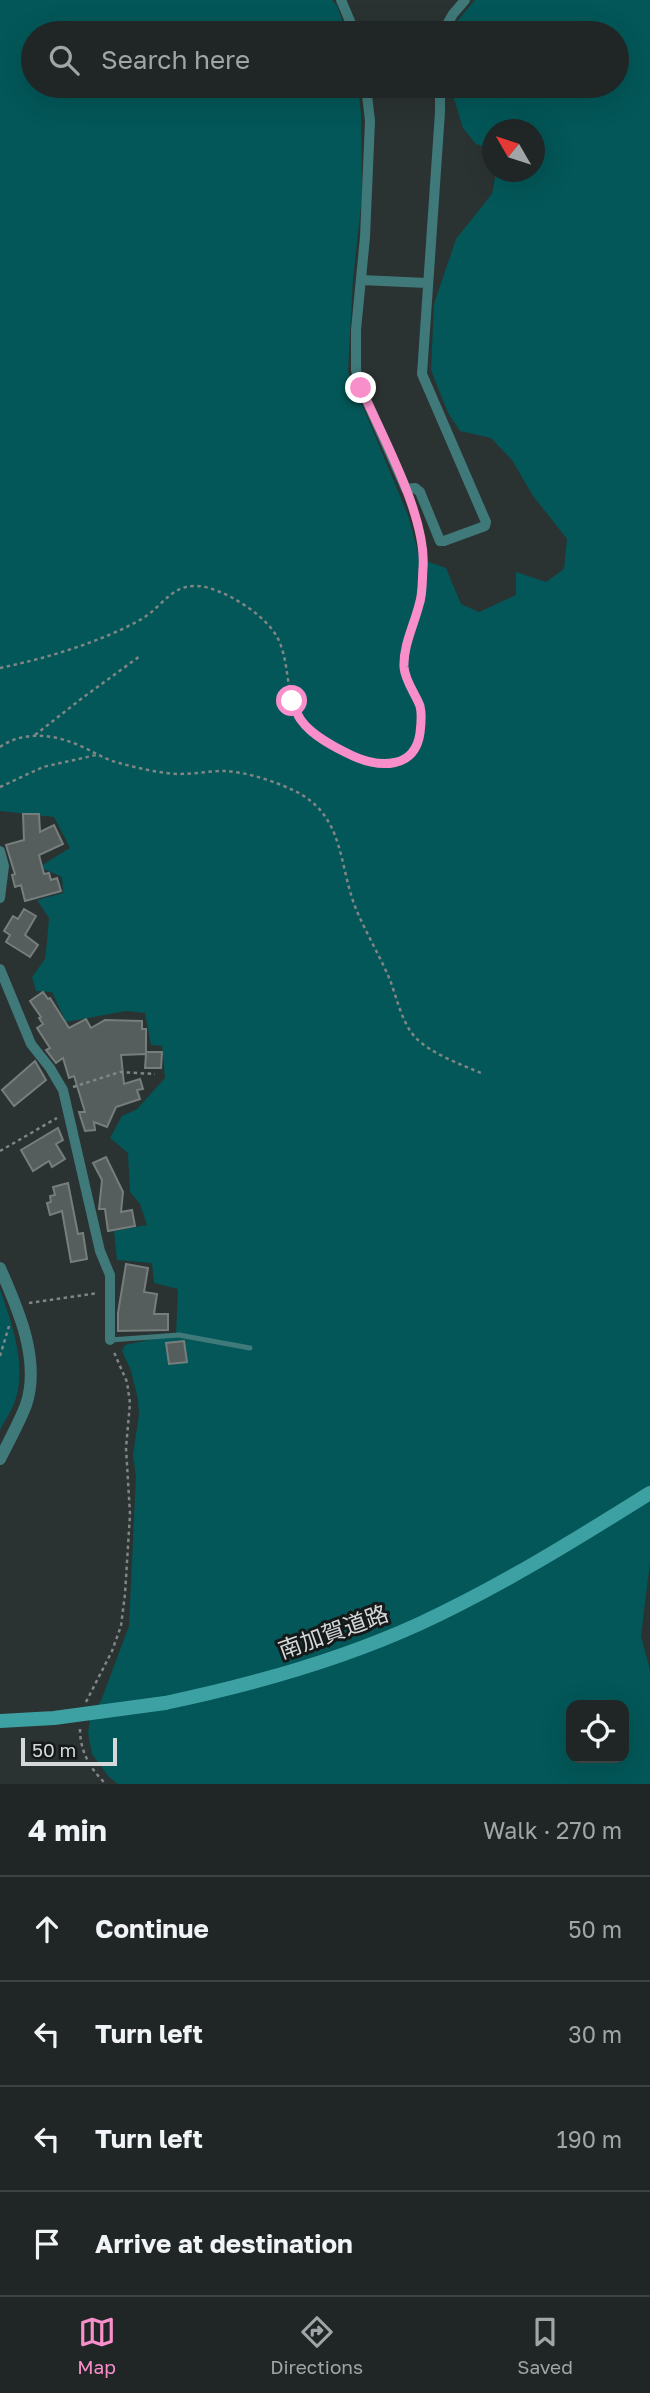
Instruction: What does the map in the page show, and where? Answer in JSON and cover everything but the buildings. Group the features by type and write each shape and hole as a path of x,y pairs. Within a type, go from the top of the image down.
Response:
{"main road":[{"name":"南加賀道路","path":"0,1721 90,1714 165,1703 232,1689 360,1648 417,1625 481,1593 650,1493"}],"street":[{"path":"341,0 350,21"},
{"path":"449,21 465,0"},
{"path":"367,98 370,121 356,330 356,370 361,388 406,489 415,488 420,492 440,541 457,537 485,526 486,523 422,373 439,98"},
{"path":"360,280 427,284"},
{"path":"0,851 4,866 0,898"},
{"path":"0,968 31,1044 64,1090 100,1251 110,1275 110,1340"},
{"path":"0,1268 16,1305 32,1374 26,1404 0,1459"}],"lane":[{"path":"110,1340 179,1335 250,1348"}],"path":[{"path":"0,668 22,664 90,641 143,619 178,589 208,588 253,611 272,628 282,648 292,701 299,719 309,729 367,762 380,765 396,763 410,755 418,741 421,708 405,676 404,664 410,632 421,602 423,544 406,489"},
{"path":"35,735 140,656"},
{"path":"0,747 18,737 35,735 75,743 106,760 167,774 236,772 294,791 314,804 335,831 356,909 415,1038 431,1049 481,1073"},
{"path":"0,787 43,767 96,755"},
{"path":"64,1090 120,1072 155,1074"},
{"path":"0,1151 69,1112"},
{"path":"0,1356 16,1305 112,1291"},
{"path":"85,1706 121,1626 125,1594 130,1514 126,1459 131,1403 127,1382 115,1358 110,1340"},
{"path":"80,1724 81,1748 92,1769 106,1784"}],"shaded area":[{"path":"0,0 332,0 337,6 343,21 21,21 21,98 359,98 362,196 353,280 348,371 408,515 420,559 446,568 461,604 479,612 516,595 516,572 546,582 564,569 567,539 533,496 512,460 491,438 460,431 448,413 431,370 434,304 456,239 492,194 494,182 545,182 545,119 482,119 482,146 476,144 463,128 454,98 629,98 629,21 457,21 475,0 650,0 650,1562 641,1636 650,1670 650,1784 118,1784 108,1776 92,1754 88,1733 91,1714 101,1701 129,1626 136,1476 133,1455 139,1415 131,1371 122,1351 125,1345 176,1334 178,1289 154,1283 152,1263 117,1260 114,1231 147,1225 140,1204 130,1192 128,1153 110,1138 122,1116 137,1109 165,1078 162,1046 151,1045 145,1013 126,1011 66,1022 52,992 36,991 32,977 45,959 49,918 37,900 63,893 62,877 39,867 70,848 54,817 0,811"},
{"path":"0,1289 17,1347 19,1377 13,1406 0,1430"}],"route":[{"path":"292,701 299,719 309,729 367,762 380,765 396,763 410,755 418,741 421,708 405,676 404,664 410,632 421,602 423,544 406,489 361,388"}]}
